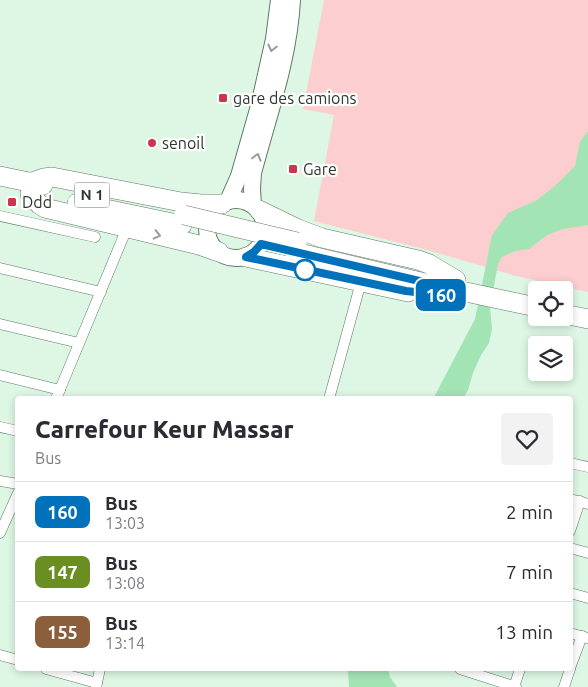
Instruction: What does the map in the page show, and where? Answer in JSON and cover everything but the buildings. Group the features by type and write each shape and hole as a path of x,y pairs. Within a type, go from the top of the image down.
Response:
{"highway":[{"name":"N 1","path":"0,176 31,188 183,220 488,292 528,298"},
{"path":"218,252 199,245 45,208 40,204 31,188 44,178 52,177 181,202 201,204 225,202"},
{"name":"N 1","path":"0,187 31,188"},
{"path":"246,257 429,295 442,295 457,285 430,264 322,238 290,225 256,207"},
{"name":"N 1","path":"488,292 528,304"},
{"path":"573,307 588,310"},
{"path":"573,316 588,319"}],"main road":[{"path":"279,0 274,39 259,106 239,176 225,202 215,210 207,227 212,245 218,252 227,257 246,257 261,245 265,237 266,227 264,218 256,207 252,189 253,173 284,60 292,0"},
{"path":"225,202 245,201 256,207"}],"street":[{"path":"0,216 95,237"},
{"path":"0,375 58,394 127,228"},
{"path":"0,268 101,292"},
{"path":"330,396 361,282"},
{"path":"0,324 79,343"},
{"path":"0,427 15,430"},
{"path":"573,464 588,466"},
{"path":"0,481 15,484"},
{"path":"0,533 15,500"},
{"path":"573,521 579,501"},
{"path":"573,549 588,553"},
{"path":"573,594 588,598"},
{"path":"573,633 585,637 573,651"},
{"path":"0,655 15,659"},
{"path":"52,671 96,685 100,671"},
{"path":"466,671 515,687 519,671"},
{"path":"564,687 569,671"}],"shaded area":[{"path":"324,0 588,0 588,292 573,289 573,281 538,281 516,276 431,251 314,221 334,115 303,109"},
{"path":"588,131 588,225 563,229 547,235 529,249 515,251 502,257 498,264 490,307 492,329 489,343 481,355 468,390 465,396 435,396 475,319 492,235 508,213 537,200 575,166 580,142"},
{"path":"348,671 388,671 397,687 349,687"}],"bus line":[{"name":"160","path":"261,244 458,290 442,295 429,295 246,257 261,244"}],"place":[{"name":"gare des camions","path":"223,98"},
{"name":"senoil","path":"152,143"},
{"name":"Gare","path":"293,169"},
{"name":"Ddd","path":"12,202"}]}
